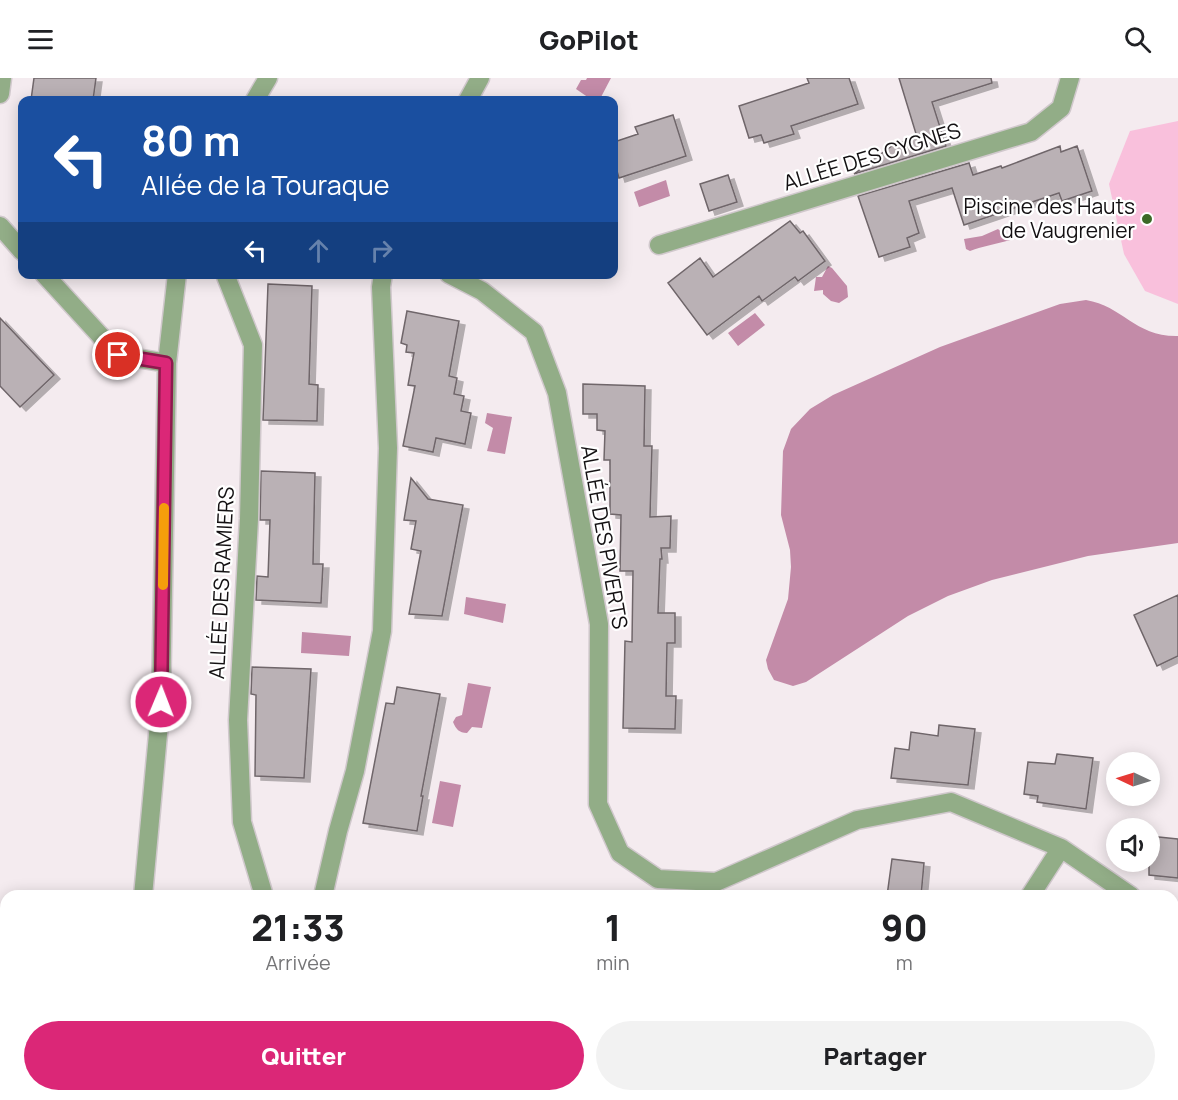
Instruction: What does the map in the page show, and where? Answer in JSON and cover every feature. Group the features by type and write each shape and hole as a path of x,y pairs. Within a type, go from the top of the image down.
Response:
{"street":[{"path":"0,94 2,78"},
{"path":"257,96 268,78"},
{"path":"470,96 480,78"},
{"name":"ALLÉE DES CYGNES","path":"659,245 1031,132 1061,108 1070,78"},
{"path":"0,226 18,246"},
{"path":"49,279 118,355 166,363"},
{"path":"144,890 161,702 166,363 176,279"},
{"name":"ALLÉE DES RAMIERS","path":"227,279 253,345 249,519 238,720 243,822 262,890"},
{"path":"324,890 338,831 356,771 382,631 388,448 382,279"},
{"name":"ALLÉE DES PIVERTS","path":"459,279 482,291 534,332 557,393 599,624 598,804 620,853 658,879 716,882 857,820 951,802 1061,848"},
{"path":"1034,890 1061,848 1122,890"}],"shaded area":[{"path":"587,78 611,78 602,96 586,96 576,89 581,80"},
{"name":"Piscine des Hauts de Vaugrenier","path":"1178,121 1178,304 1145,291 1124,254 1109,184 1130,131"},
{"path":"666,180 670,196 639,207 634,192"},
{"path":"998,229 1010,240 970,251 966,249 964,239 982,236"},
{"path":"828,266 847,286 848,297 839,303 831,301 823,294 823,290 814,291 816,277 822,277"},
{"path":"1086,300 1110,308 1151,332 1178,336 1178,543 1088,556 992,580 948,596 908,616 806,682 793,686 774,680 766,660 788,599 790,550 781,515 783,451 791,429 810,409 833,395 940,347 1060,304"},
{"path":"755,313 765,325 738,346 728,333"},
{"path":"487,413 512,417 505,454 487,451 493,428 485,423"},
{"path":"466,597 506,604 503,623 464,614"},
{"path":"302,632 351,636 349,656 301,653"},
{"path":"468,683 491,687 482,728 472,727 467,733 458,730 453,722 456,717 462,715"},
{"path":"440,781 461,785 453,827 432,823"}],"building":[{"path":"34,78 96,78 94,96 32,96"},
{"path":"807,78 849,78 858,104 791,126 794,134 764,143 761,135 749,138 739,106 809,83"},
{"path":"899,78 991,78 992,83 932,102 946,146 854,174 893,145 917,137"},
{"path":"673,115 686,156 619,178 618,141 638,134 635,127"},
{"path":"1060,146 1061,152 1077,146 1092,191 1062,201 1059,193 964,225 952,188 909,201 919,233 907,238 910,247 879,257 858,196 969,163 973,175 1001,166 1002,168"},
{"path":"728,175 737,202 709,211 700,184"},
{"path":"790,221 800,233 803,231 825,261 798,281 795,277 762,301 759,296 707,335 668,283 700,258 713,277"},
{"path":"268,284 312,286 309,384 318,385 317,421 263,420"},
{"path":"407,311 459,321 449,376 457,378 454,394 464,396 461,411 471,413 465,444 436,438 433,452 403,446 415,386 408,385 414,353 406,352 407,345 401,343"},
{"path":"0,318 54,375 20,407 0,386"},
{"path":"583,384 645,386 644,446 652,446 650,517 671,516 670,548 661,548 658,613 675,613 675,643 667,643 666,696 676,696 675,729 623,728 625,641 632,642 633,571 620,571 621,515 610,514 610,460 604,460 605,431 597,430 597,414 583,414"},
{"path":"261,471 315,473 313,564 323,564 321,603 256,600 257,576 268,577 270,520 260,520"},
{"path":"411,478 428,499 463,505 442,616 409,614 421,551 411,549 416,521 404,520"},
{"path":"1178,595 1178,656 1157,666 1134,615"},
{"path":"252,667 311,669 304,778 255,776 256,695 251,694"},
{"path":"397,687 440,694 421,796 423,796 417,831 363,823 386,703 394,704"},
{"path":"939,725 975,729 968,785 891,778 895,748 909,750 911,732 938,736"},
{"path":"1057,754 1093,758 1086,809 1037,802 1038,796 1024,794 1028,762 1055,764"},
{"path":"1160,837 1178,839 1178,878 1149,875 1149,872 1160,872"},
{"path":"892,859 924,863 922,890 888,890"}],"slow traffic":[{"path":"163,585 164,508"}],"place":[{"name":"Piscine des Hauts de Vaugrenier","path":"1147,219"}],"route":[{"path":"118,355 166,363 161,702"}]}
